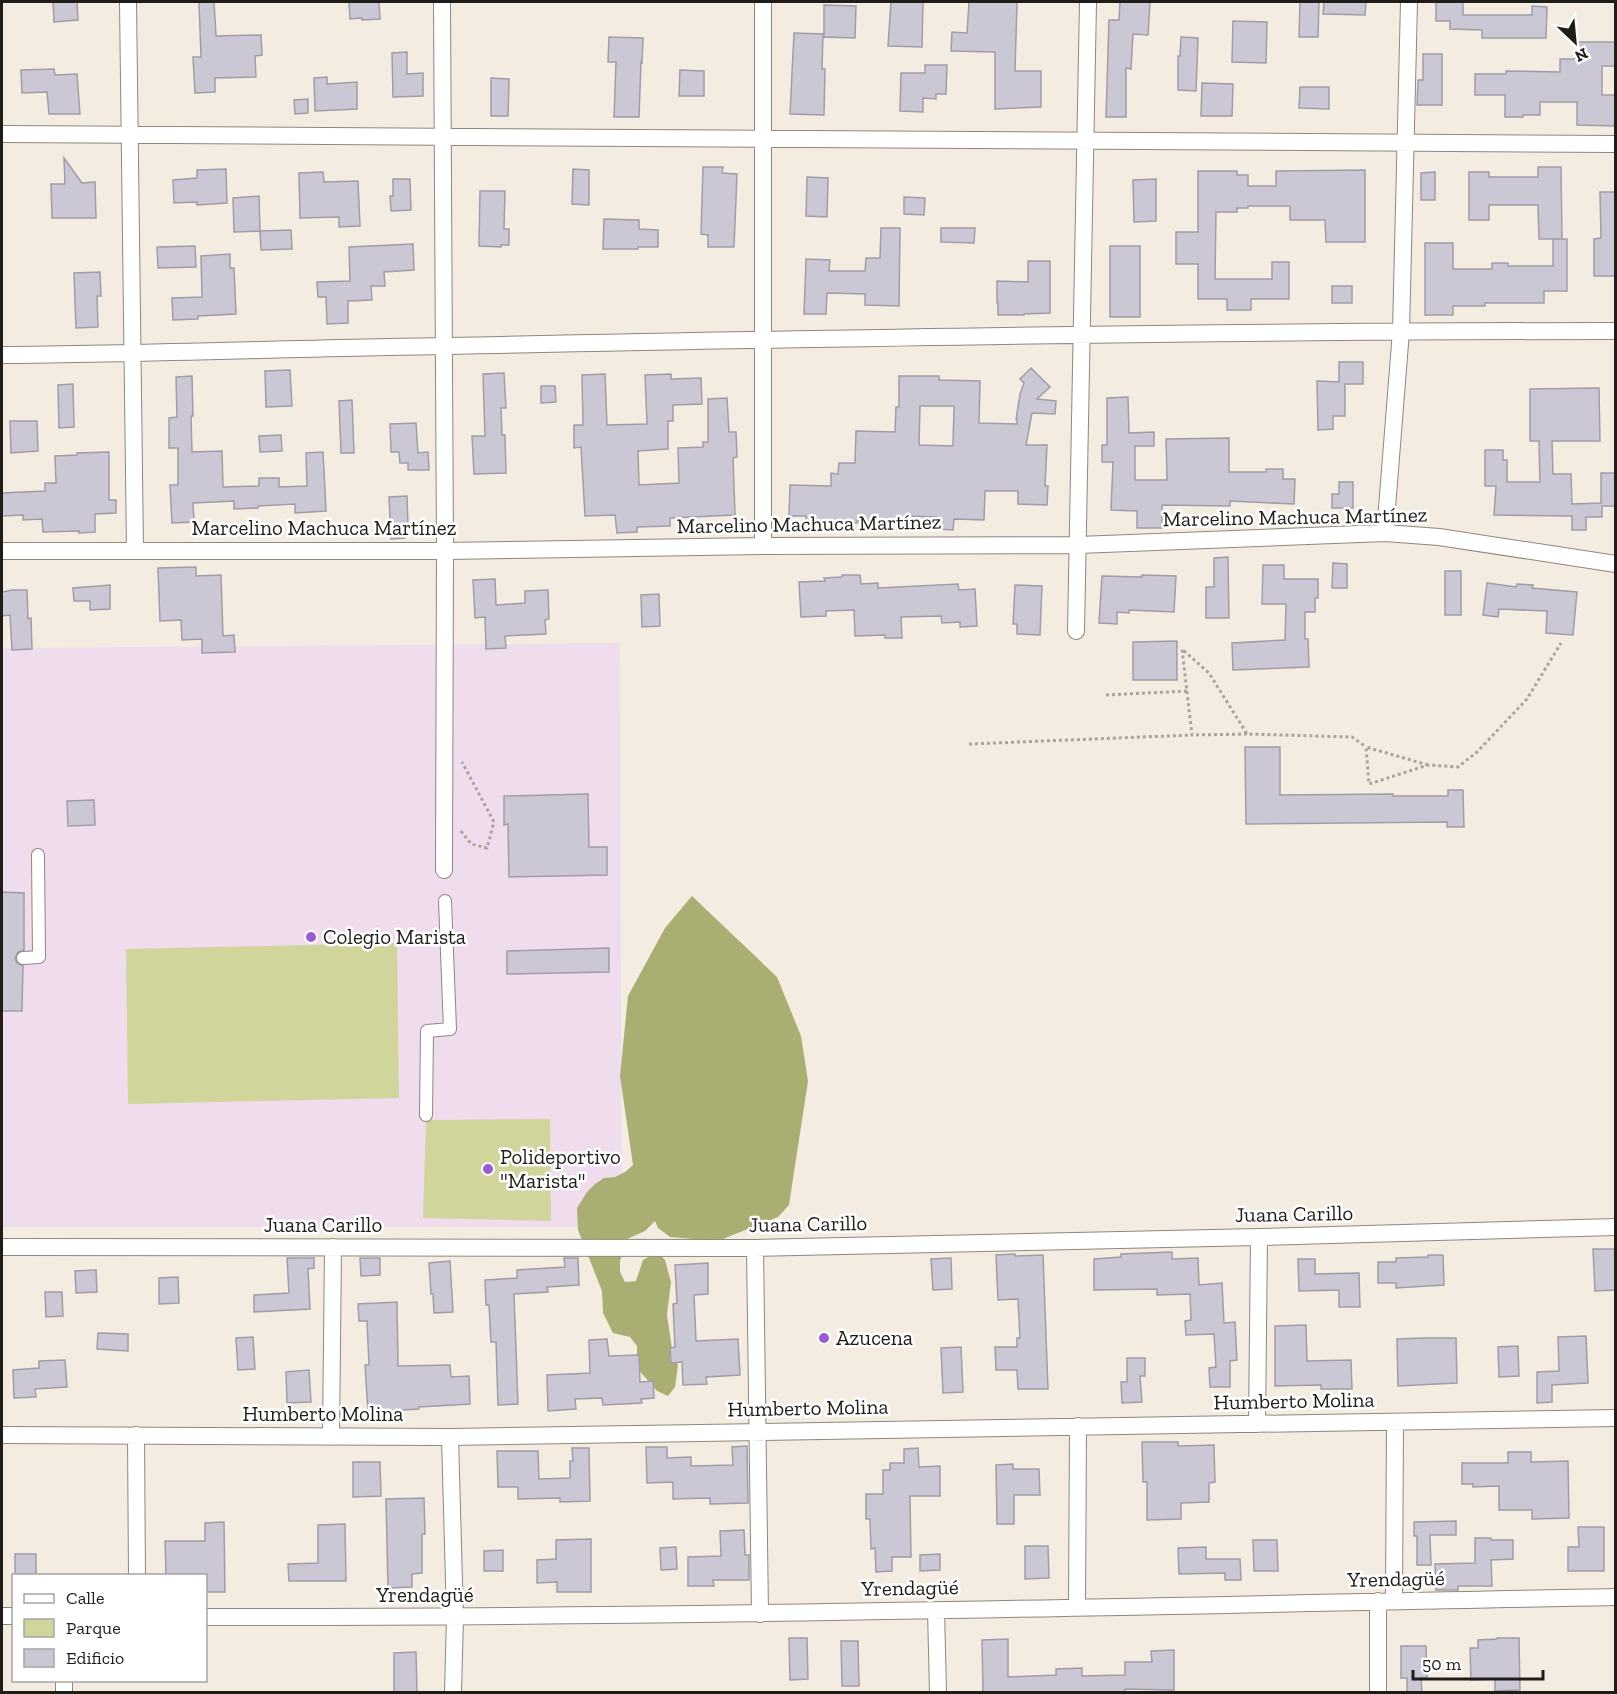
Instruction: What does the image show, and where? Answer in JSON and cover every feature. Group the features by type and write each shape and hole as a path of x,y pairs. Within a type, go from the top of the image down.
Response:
{"street":[{"path":"128,2 135,550"},
{"path":"442,2 444,870"},
{"path":"763,2 763,546"},
{"path":"1076,631 1088,2"},
{"path":"1385,534 1401,331 1409,2"},
{"path":"2,134 1616,144"},
{"path":"2,355 1401,331 1616,331"},
{"name":"Marcelino Machuca Martínez","path":"2,550 445,551 763,546 1078,545 1385,534 1439,537 1616,564"},
{"path":"23,958 39,957 38,855"},
{"path":"426,1115 427,1031 450,1029 445,901"},
{"name":"Juana Carillo","path":"2,1247 755,1248 1259,1238 1616,1227"},
{"path":"1257,1424 1259,1238"},
{"path":"331,1437 333,1247"},
{"path":"755,1248 760,1614"},
{"name":"Humberto Molina","path":"2,1435 450,1437 1616,1418"},
{"path":"1378,1692 1386,1601 1395,1422"},
{"path":"1077,1607 1078,1426"},
{"path":"136,1436 136,1574"},
{"path":"450,1437 455,1618 453,1692"},
{"name":"Yrendagüé","path":"207,1617 455,1618 760,1614 1616,1597"},
{"path":"936,1610 938,1692"}],"path":[{"path":"969,744 1192,735 1352,737 1366,747 1428,765 1458,767 1477,752 1527,699 1562,643"},
{"path":"1192,735 1182,649 1209,673 1247,734"},
{"path":"1106,695 1187,691"},
{"path":"1366,747 1369,784 1428,765"},
{"path":"456,824 471,844 487,848 494,822 461,760"}],"shaded area":[{"name":"Colegio Marista","path":"620,643 622,1227 2,1227 2,648"}],"green space":[{"path":"692,896 777,977 801,1036 808,1081 789,1205 778,1217 718,1241 670,1237 658,1228 655,1221 645,1231 627,1239 620,1261 620,1272 625,1282 636,1281 643,1260 657,1252 665,1260 671,1282 667,1315 673,1355 678,1365 675,1387 668,1396 657,1391 637,1368 637,1346 630,1337 613,1333 603,1313 602,1291 578,1230 577,1208 595,1184 604,1178 615,1177 625,1172 633,1165 620,1076 628,996 665,928"},
{"path":"397,943 399,1098 128,1104 126,949"},
{"name":"Polideportivo \"Marista\"","path":"550,1119 551,1221 423,1218 426,1120"}],"building":[{"path":"53,2 77,2 78,20 54,22"},
{"path":"199,2 214,2 216,36 261,35 262,55 255,56 256,77 215,78 215,92 195,93 193,57 201,57"},
{"path":"349,2 379,2 380,19 350,19"},
{"path":"891,2 923,2 922,47 888,46"},
{"path":"969,2 1017,2 1015,71 1041,71 1041,107 995,109 995,52 951,51 952,32 967,33"},
{"path":"1120,2 1150,2 1148,35 1133,34 1131,69 1126,68 1126,117 1106,117 1109,20 1119,20"},
{"path":"1300,2 1319,2 1318,37 1299,37"},
{"path":"1324,2 1366,2 1365,15 1323,14"},
{"path":"1436,2 1463,2 1463,15 1532,15 1532,6 1547,7 1546,38 1482,38 1482,30 1450,29 1450,21 1436,21"},
{"path":"824,5 856,6 855,38 824,37"},
{"path":"1233,21 1267,22 1266,63 1232,62"},
{"path":"794,33 823,34 824,115 790,114"},
{"path":"609,37 643,38 639,117 614,117 616,62 608,62"},
{"path":"1181,37 1198,38 1196,91 1178,90 1178,56 1180,56"},
{"path":"1578,42 1616,42 1616,66 1602,66 1602,95 1616,95 1616,126 1577,125 1577,102 1540,102 1540,115 1505,117 1505,95 1475,95 1475,74 1506,74 1506,71 1560,72 1560,59 1578,59"},
{"path":"407,52 407,74 423,73 423,96 393,97 392,53"},
{"path":"1423,54 1442,54 1442,105 1417,105 1418,80 1423,80"},
{"path":"925,65 947,65 946,94 936,94 936,99 923,98 923,112 900,111 901,73 925,73"},
{"path":"54,69 55,75 77,74 80,114 49,114 47,92 22,93 21,70"},
{"path":"680,70 704,71 704,96 679,96"},
{"path":"327,77 327,84 357,82 357,109 315,111 314,78"},
{"path":"491,78 509,79 508,116 491,116"},
{"path":"1202,83 1233,84 1232,116 1201,116"},
{"path":"1300,87 1329,87 1329,109 1299,108"},
{"path":"308,99 308,113 295,114 294,100"},
{"path":"64,158 82,183 95,182 96,218 52,218 51,184 65,184"},
{"path":"703,167 723,167 722,173 737,174 734,247 708,247 708,235 701,234"},
{"path":"1538,167 1561,167 1562,239 1539,239 1538,205 1489,205 1489,220 1469,220 1469,172 1489,172 1489,177 1538,177"},
{"path":"226,169 227,203 197,205 197,202 174,203 173,180 197,178 197,170"},
{"path":"573,169 589,170 589,205 572,204"},
{"path":"1365,170 1365,242 1326,242 1325,220 1290,220 1290,206 1248,206 1248,208 1237,208 1237,212 1216,212 1215,279 1272,279 1272,262 1289,262 1289,299 1251,299 1251,310 1227,310 1227,299 1198,299 1198,264 1176,264 1176,232 1198,232 1198,171 1237,171 1237,175 1248,175 1248,186 1276,186 1276,171"},
{"path":"323,172 324,182 358,181 360,226 339,227 339,217 300,218 299,173"},
{"path":"1435,172 1435,200 1421,200 1421,173"},
{"path":"807,177 828,178 827,217 806,216"},
{"path":"393,179 410,179 411,210 391,211 390,196 393,196"},
{"path":"1156,179 1156,221 1134,222 1133,180"},
{"path":"480,191 505,191 504,229 509,229 509,245 479,246"},
{"path":"1600,192 1616,192 1616,276 1594,276 1594,239 1601,238"},
{"path":"259,196 260,231 234,232 233,198"},
{"path":"904,197 925,198 924,215 904,214"},
{"path":"604,219 639,220 639,229 658,230 658,247 603,249"},
{"path":"881,228 900,228 899,306 865,305 865,294 827,293 826,314 804,314 806,259 830,260 829,271 865,271 866,258 880,258"},
{"path":"941,228 975,228 974,243 941,242"},
{"path":"291,230 292,249 261,250 260,231"},
{"path":"1553,239 1567,239 1567,291 1544,291 1544,303 1485,303 1485,306 1453,306 1453,315 1425,315 1425,243 1453,243 1453,269 1492,269 1492,263 1508,263 1508,266 1553,266"},
{"path":"413,244 414,270 384,272 385,286 371,286 372,300 348,301 348,323 327,324 326,297 318,297 317,282 350,281 349,247"},
{"path":"195,246 196,267 158,268 157,247"},
{"path":"1110,246 1140,246 1140,317 1110,317"},
{"path":"230,254 230,268 234,268 236,314 173,320 172,298 202,297 201,256"},
{"path":"1028,261 1050,261 1050,313 998,315 997,281 1028,282"},
{"path":"100,272 101,296 97,296 98,327 76,328 74,273"},
{"path":"1332,286 1352,286 1352,303 1332,303"},
{"path":"1339,362 1363,362 1363,384 1345,384 1345,416 1333,416 1333,429 1318,430 1317,381 1339,382"},
{"path":"1031,368 1050,387 1037,399 1056,401 1055,414 1032,413 1026,445 1047,445 1045,486 1048,486 1047,505 1018,504 1018,491 985,491 984,520 954,519 953,530 938,529 938,517 904,516 904,524 806,521 806,516 789,516 790,485 831,486 831,473 838,474 839,463 855,463 856,431 895,432 896,407 899,407 899,376 939,376 939,380 980,381 979,423 1017,424 1020,394 1024,383 1020,379","holes":["920,406 954,406 953,446 919,445"]},
{"path":"290,370 292,406 266,407 265,371"},
{"path":"504,373 506,408 501,408 502,435 505,435 506,473 474,474 472,436 485,436 483,374"},
{"path":"605,374 607,425 647,424 645,375 671,374 671,379 701,378 702,404 673,405 673,421 668,421 668,449 638,451 639,485 679,483 678,448 703,447 703,442 708,442 708,399 727,398 729,432 736,432 737,457 733,458 735,515 670,518 670,526 637,527 637,532 617,533 615,515 585,516 581,447 574,448 574,425 583,425 582,375"},
{"path":"192,376 192,452 222,451 223,487 259,486 259,478 279,478 279,487 307,486 306,453 323,452 326,511 295,513 295,504 234,509 234,501 193,503 194,522 172,523 170,485 178,485 178,448 169,448 169,418 177,417 176,377"},
{"path":"73,384 74,427 59,428 58,385"},
{"path":"541,386 555,386 556,402 541,403"},
{"path":"1599,388 1600,441 1552,441 1553,474 1571,474 1572,504 1601,503 1601,473 1616,473 1616,506 1602,506 1602,517 1586,517 1586,530 1572,530 1572,516 1494,515 1496,486 1485,486 1485,450 1503,450 1503,460 1507,460 1507,482 1540,482 1539,441 1530,441 1530,389"},
{"path":"1128,397 1129,433 1154,432 1154,446 1135,446 1135,480 1167,480 1166,439 1229,438 1229,472 1266,472 1266,469 1283,469 1283,479 1295,479 1294,504 1230,501 1230,506 1162,505 1162,528 1137,528 1137,511 1111,510 1113,462 1102,462 1102,445 1107,445 1107,398"},
{"path":"352,400 354,453 341,453 339,401"},
{"path":"10,421 37,421 38,451 11,453"},
{"path":"416,423 418,453 428,452 429,470 408,470 408,463 400,463 399,452 391,452 390,424"},
{"path":"281,435 282,451 260,452 259,436"},
{"path":"109,452 109,500 116,500 116,513 95,514 95,532 43,532 42,519 23,520 23,515 2,516 2,493 45,491 45,483 56,483 55,456"},
{"path":"1339,482 1353,482 1353,508 1332,508 1332,494 1339,494"},
{"path":"407,496 408,526 405,526 405,538 391,539 389,497"},
{"path":"1228,557 1229,618 1206,618 1206,587 1214,587 1214,558"},
{"path":"1333,563 1347,564 1347,588 1332,588"},
{"path":"1263,565 1284,565 1284,579 1318,579 1315,612 1305,612 1305,639 1308,639 1309,667 1233,670 1232,643 1285,640 1286,604 1262,604"},
{"path":"196,567 196,576 221,575 223,636 234,635 235,652 202,653 202,639 182,640 181,620 160,621 158,568"},
{"path":"1445,571 1461,571 1461,615 1445,615"},
{"path":"842,575 860,575 861,584 878,583 878,588 958,584 959,590 975,589 977,626 960,627 960,622 942,623 941,616 901,617 902,638 885,638 885,635 855,636 854,610 826,611 826,616 801,617 799,582 825,581 824,578 842,577"},
{"path":"1142,575 1176,576 1174,612 1129,610 1129,613 1117,612 1117,624 1099,623 1102,576 1142,577"},
{"path":"495,579 496,605 525,603 525,591 548,590 549,619 545,620 546,634 505,636 506,648 486,649 485,617 475,618 473,580"},
{"path":"1487,583 1516,587 1517,584 1533,585 1532,588 1577,592 1573,635 1546,633 1547,611 1499,609 1498,617 1483,615"},
{"path":"110,585 110,609 90,610 90,601 74,601 73,588"},
{"path":"1015,585 1042,586 1040,635 1017,634 1017,624 1013,624"},
{"path":"27,590 32,649 12,650 10,615 2,616 2,592"},
{"path":"659,594 660,626 642,627 641,595"},
{"path":"1177,641 1177,680 1133,680 1133,642"},
{"path":"1245,747 1280,747 1280,795 1448,796 1448,790 1463,790 1464,827 1447,827 1447,822 1246,824"},
{"path":"588,794 589,847 607,847 607,875 509,877 508,824 504,825 504,796"},
{"path":"94,800 95,825 68,826 67,801"},
{"path":"2,892 24,893 24,950 18,952 15,958 17,963 23,966 22,1011 2,1011"},
{"path":"609,948 609,972 507,974 507,951"},
{"path":"1593,1249 1615,1249 1616,1290 1595,1291"},
{"path":"1172,1252 1172,1259 1198,1258 1199,1285 1222,1283 1224,1323 1235,1322 1237,1360 1230,1361 1230,1387 1210,1387 1209,1368 1216,1367 1214,1334 1186,1335 1185,1321 1191,1320 1190,1294 1157,1295 1157,1289 1094,1290 1094,1259 1121,1257 1121,1254"},
{"path":"1015,1254 1015,1256 1043,1255 1048,1389 1018,1389 1017,1370 996,1370 995,1347 1017,1347 1017,1338 1020,1338 1018,1299 998,1300 996,1255"},
{"path":"1428,1255 1443,1255 1444,1285 1396,1288 1396,1283 1378,1283 1378,1262 1396,1262 1396,1258 1428,1257"},
{"path":"287,1258 314,1258 314,1268 308,1269 310,1309 254,1312 254,1295 289,1293"},
{"path":"360,1258 380,1258 380,1275 361,1276"},
{"path":"564,1258 578,1258 579,1285 547,1287 548,1292 514,1294 518,1404 498,1405 496,1342 491,1342 485,1280 517,1278 517,1270 565,1267"},
{"path":"951,1258 952,1289 933,1290 931,1259"},
{"path":"1298,1259 1315,1259 1315,1274 1359,1273 1360,1307 1339,1307 1339,1290 1299,1291"},
{"path":"450,1261 453,1312 434,1313 429,1263"},
{"path":"708,1263 708,1294 694,1295 696,1341 738,1339 740,1375 706,1377 707,1384 683,1385 682,1362 671,1363 670,1348 675,1347 673,1304 677,1303 675,1265"},
{"path":"96,1270 97,1292 76,1293 75,1271"},
{"path":"178,1277 179,1303 159,1304 159,1278"},
{"path":"45,1292 62,1292 63,1316 46,1317"},
{"path":"397,1302 398,1366 450,1365 451,1377 469,1376 470,1404 368,1412 365,1365 369,1365 367,1321 359,1321 358,1304"},
{"path":"1306,1325 1307,1361 1351,1360 1352,1389 1321,1389 1321,1385 1275,1386 1275,1326"},
{"path":"98,1333 128,1334 128,1351 97,1349"},
{"path":"1586,1336 1588,1383 1552,1385 1552,1402 1537,1403 1537,1372 1559,1371 1558,1337"},
{"path":"253,1337 255,1369 238,1370 236,1338"},
{"path":"1456,1338 1457,1383 1398,1386 1397,1339"},
{"path":"607,1339 609,1356 639,1355 640,1382 653,1381 654,1398 641,1399 642,1403 603,1405 602,1398 575,1399 576,1409 548,1411 547,1375 590,1373 589,1340"},
{"path":"1518,1346 1519,1376 1499,1377 1498,1347"},
{"path":"961,1347 963,1392 943,1393 941,1348"},
{"path":"1127,1358 1145,1358 1145,1376 1140,1376 1142,1402 1122,1403 1121,1382 1127,1382"},
{"path":"65,1360 67,1387 35,1389 36,1397 14,1398 13,1370 39,1368 39,1361"},
{"path":"309,1370 311,1402 287,1403 286,1372"},
{"path":"1142,1442 1178,1442 1178,1446 1214,1445 1215,1482 1209,1483 1209,1502 1181,1503 1181,1519 1147,1520 1147,1482 1143,1482"},
{"path":"747,1446 748,1503 710,1504 710,1498 673,1499 673,1482 647,1483 646,1447 667,1447 667,1458 691,1457 691,1466 733,1465 732,1447"},
{"path":"572,1448 589,1448 590,1501 560,1502 560,1498 518,1499 518,1487 498,1487 497,1451 538,1451 539,1479 570,1478 570,1461 573,1461"},
{"path":"918,1448 919,1467 940,1466 940,1496 910,1496 911,1557 892,1557 892,1571 876,1572 875,1548 871,1549 870,1519 866,1519 866,1494 883,1494 883,1470 890,1470 890,1463 904,1463 904,1449"},
{"path":"1508,1452 1531,1452 1531,1462 1568,1461 1569,1518 1532,1519 1532,1510 1499,1510 1499,1486 1473,1487 1473,1484 1462,1484 1462,1463 1508,1463"},
{"path":"353,1462 380,1462 381,1496 353,1497"},
{"path":"1013,1464 1013,1469 1039,1469 1040,1495 1014,1495 1014,1524 997,1524 996,1465"},
{"path":"424,1498 425,1534 422,1534 422,1573 412,1574 412,1587 388,1588 386,1499"},
{"path":"1456,1521 1456,1535 1430,1535 1431,1565 1417,1565 1417,1536 1414,1536 1414,1522"},
{"path":"224,1522 225,1592 207,1592 207,1574 166,1574 165,1541 205,1541 205,1523"},
{"path":"345,1524 346,1581 289,1581 288,1564 318,1563 318,1525"},
{"path":"1578,1527 1604,1527 1604,1571 1568,1571 1568,1547 1579,1547"},
{"path":"744,1530 745,1555 749,1555 749,1580 713,1580 714,1586 688,1586 688,1557 721,1556 720,1531"},
{"path":"1475,1538 1513,1540 1513,1559 1491,1560 1492,1586 1458,1586 1458,1590 1436,1590 1435,1564 1475,1563"},
{"path":"591,1539 591,1592 557,1592 557,1582 537,1583 537,1560 556,1559 556,1540"},
{"path":"1253,1540 1277,1540 1278,1571 1254,1571"},
{"path":"1025,1546 1048,1546 1049,1578 1025,1579"},
{"path":"676,1547 677,1569 661,1570 660,1548"},
{"path":"1206,1547 1206,1559 1240,1559 1241,1580 1225,1580 1225,1573 1179,1574 1178,1548"},
{"path":"503,1550 503,1571 484,1571 484,1551"},
{"path":"15,1554 36,1554 36,1574 15,1574"},
{"path":"940,1554 940,1570 920,1571 920,1555"},
{"path":"789,1638 807,1638 808,1679 790,1680"},
{"path":"1519,1638 1520,1690 1495,1691 1495,1679 1471,1680 1470,1648 1478,1648 1478,1640"},
{"path":"1008,1639 1008,1677 1056,1675 1056,1669 1082,1668 1082,1676 1125,1675 1125,1662 1152,1662 1151,1651 1174,1650 1174,1690 983,1692 982,1640"},
{"path":"841,1641 858,1641 859,1686 842,1686"},
{"path":"1401,1646 1426,1646 1427,1678 1421,1678 1422,1692 1407,1692 1407,1678 1401,1678"},
{"path":"416,1652 417,1692 394,1692 394,1653"}],"place":[{"name":"Colegio Marista","path":"311,937"},
{"name":"Polideportivo \"Marista\"","path":"488,1169"},
{"name":"Azucena","path":"824,1338"}]}
